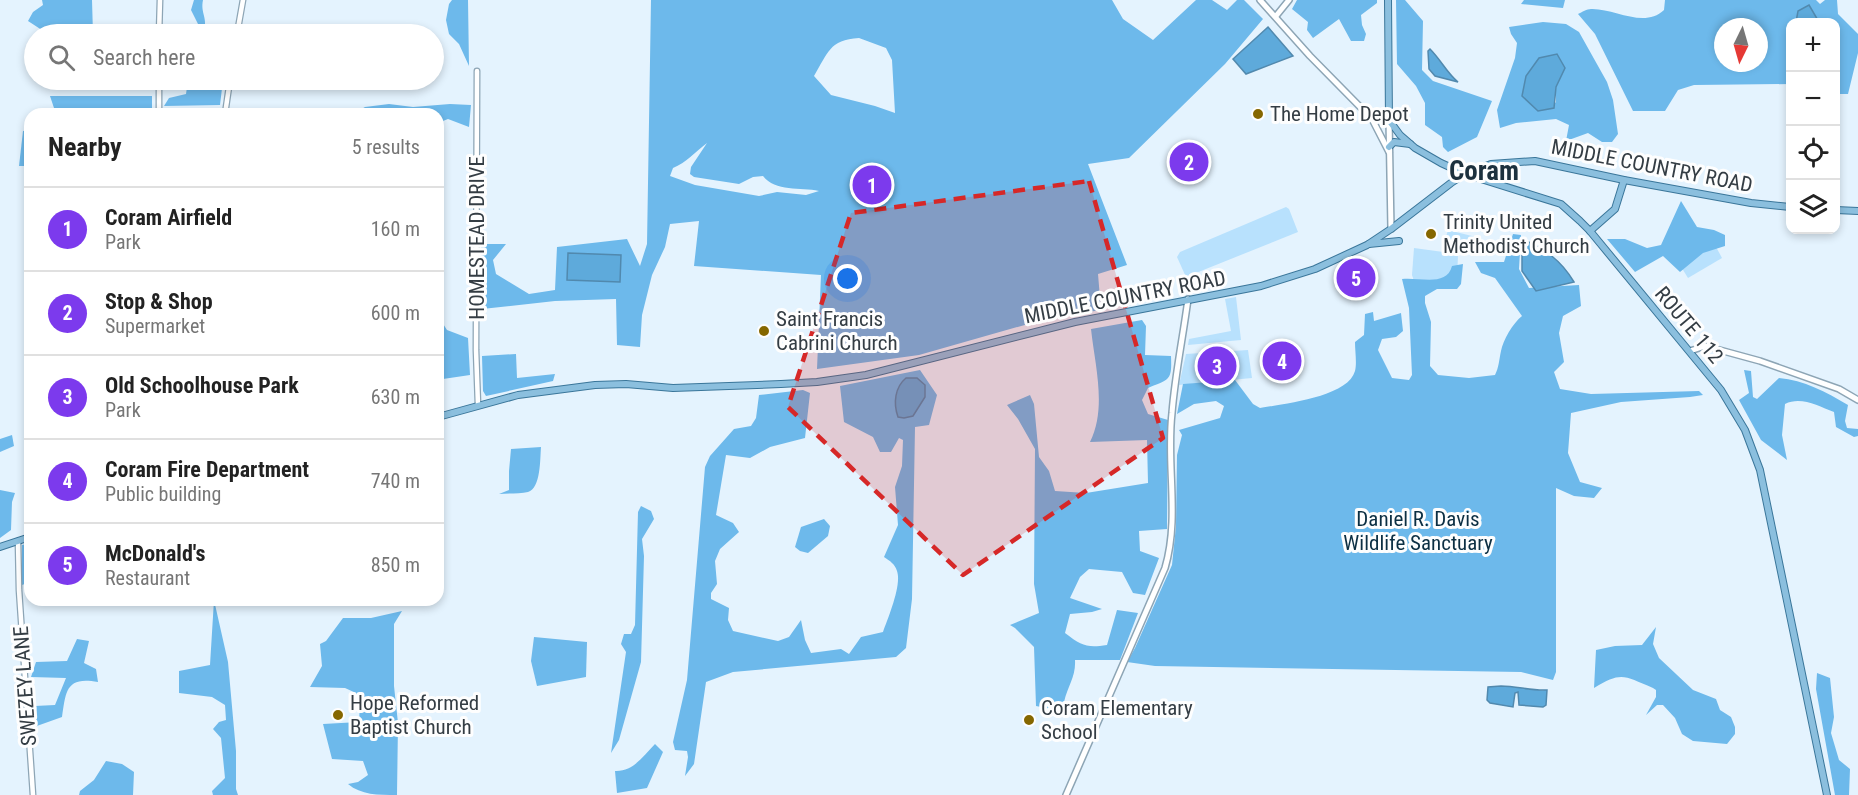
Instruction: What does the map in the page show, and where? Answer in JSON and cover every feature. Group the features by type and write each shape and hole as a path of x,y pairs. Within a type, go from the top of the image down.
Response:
{"main road":[{"path":"1260,0 1372,119 1389,149"},
{"path":"1276,16 1289,0"},
{"path":"1388,0 1391,229"},
{"name":"ROUTE 112","path":"1389,120 1410,144 1441,163 1465,174 1561,204 1590,231 1723,392 1745,430 1760,470 1827,795"},
{"path":"1389,149 1394,142 1410,144"},
{"name":"MIDDLE COUNTRY ROAD","path":"444,415 518,395 595,385 627,384 673,388 817,382 866,375 1032,332 1241,290 1286,279 1334,261 1369,244 1451,183 1465,174 1491,164 1534,161 1751,203 1786,206"},
{"path":"1590,231 1615,209 1624,180"},
{"path":"1840,210 1858,210"},
{"path":"1369,244 1399,241"},
{"path":"1066,795 1165,568 1170,551 1173,510 1172,413 1188,299"},
{"path":"1690,351 1705,346 1760,361 1839,389 1858,400"},
{"path":"0,547 24,539"}],"street":[{"path":"159,24 160,0"},
{"path":"239,24 243,0"},
{"name":"HOMESTEAD DRIVE","path":"477,71 476,350 478,405"},
{"path":"159,90 159,108"},
{"path":"226,108 229,90"},
{"name":"SWEZEY LANE","path":"18,541 19,590 33,795"}],"highlighted area":[{"path":"1089,181 1163,438 963,575 788,407 851,213"}],"shaded area":[{"path":"1809,5 1817,18 1797,18 1798,11"},
{"path":"1268,27 1293,56 1246,74 1233,59"},
{"path":"1430,49 1458,82 1435,76 1429,69 1428,51"},
{"path":"1557,54 1565,68 1556,87 1554,108 1538,111 1522,96 1526,76 1539,58"},
{"path":"1286,207 1289,209 1298,232 1186,277 1177,257 1180,252"},
{"path":"1448,230 1480,238 1476,249 1456,243 1446,237"},
{"path":"1522,239 1552,256 1564,267 1574,282 1536,291 1522,271"},
{"path":"1715,245 1722,258 1688,278 1680,265"},
{"path":"1414,248 1458,254 1457,282 1414,281 1412,275"},
{"path":"568,253 621,255 620,282 567,280"},
{"path":"1236,297 1241,340 1188,345 1189,339 1231,331 1225,299"},
{"path":"1248,350 1252,378 1179,385 1186,354"},
{"path":"906,378 917,378 925,385 925,397 913,416 904,418 898,417 895,401 899,386"},
{"path":"1488,687 1547,690 1546,705 1543,707 1519,705 1518,692 1515,693 1513,707 1490,703 1487,700"}],"green space":[{"path":"42,0 92,0 93,24 33,24 28,21 33,12 43,5"},
{"path":"194,0 203,0 205,24 198,24 191,10"},
{"path":"452,0 468,0 469,66 459,44 449,34 446,20"},
{"path":"651,0 1112,0 1123,19 1153,40 1196,0 1212,0 1227,10 1237,0 1244,0 1263,19 1225,64 1129,158 1088,164 1127,265 1098,274 1101,310 1049,318 919,355 817,369 821,275 694,266 699,221 670,224 665,247 652,275 642,315 640,347 617,345 616,299 555,301 482,309 481,244 506,244 493,260 496,274 529,294 555,290 557,247 627,239 640,266 647,244","holes":["859,38 886,48 892,60 895,113 831,95 814,76 830,49 841,42","707,143 691,167 690,174 694,177 739,184 753,177 763,176 774,185 781,187 819,191 806,195 777,192 759,196 695,185 670,176 673,168"]},
{"path":"1297,0 1377,0 1377,3 1361,15 1366,34 1364,41 1351,41 1339,19 1313,38 1307,30 1308,22 1292,9"},
{"path":"1396,0 1405,0 1423,21 1422,70 1433,81 1492,101 1477,137 1448,152 1443,147 1442,137 1425,125 1425,103 1416,86 1397,64"},
{"path":"1524,0 1565,0 1563,8 1521,4"},
{"path":"1665,0 1816,0 1820,4 1825,0 1837,0 1838,14 1858,34 1858,53 1848,94 1840,94 1840,18 1816,18 1808,6 1798,11 1797,18 1786,18 1786,84 1694,85 1678,90 1665,111 1633,111 1595,34 1578,14 1591,9 1638,18 1656,15 1664,10"},
{"path":"1543,22 1566,24 1579,32 1607,82 1613,100 1618,134 1612,142 1602,142 1588,133 1566,141 1569,125 1556,119 1516,123 1500,128 1497,110 1515,58 1517,43 1509,27","holes":["1526,76 1556,87 1556,103"]},
{"path":"187,90 222,90 220,105 164,106 169,98 186,94"},
{"path":"50,96 152,96 152,108 54,108"},
{"path":"389,104 413,107 471,105 469,127 448,119 444,121 444,108 363,108"},
{"path":"23,131 24,166 19,166"},
{"path":"1681,201 1697,227 1725,235 1725,246 1703,253 1680,272 1663,256 1635,272 1607,239 1625,239 1647,248 1661,245"},
{"name":"Daniel R. Davis Wildlife Sanctuary","path":"1513,234 1521,235 1519,269 1529,288 1579,285 1581,306 1563,316 1559,333 1564,362 1554,372 1560,389 1591,394 1699,391 1703,395 1621,402 1571,413 1568,453 1580,482 1602,488 1594,498 1574,496 1556,488 1556,672 1553,680 1521,672 1155,666 1127,662 1172,565 1176,526 1177,455 1182,435 1179,430 1220,418 1224,406 1216,401 1194,404 1177,414 1183,384 1235,380 1253,404 1260,408 1314,398 1328,393 1350,380 1355,371 1355,342 1364,335 1365,314 1373,312 1374,321 1401,313 1403,331 1396,337 1382,339 1378,350 1392,378 1409,380 1412,375 1409,308 1402,279 1439,279 1449,273 1452,266 1463,264 1461,284 1457,289 1437,289 1425,296 1431,322 1430,366 1438,375 1469,378 1495,375 1504,342 1512,327 1522,316 1495,278 1481,273 1475,262 1504,262"},
{"path":"1142,320 1146,326 1145,355 1171,356 1170,375 1165,381 1148,388 1142,400 1148,414 1168,420 1167,529 1139,531 1140,551 1159,558 1145,595 1133,593 1122,572 1089,569 1080,577 1070,598 1102,609 1070,614 1065,633 1076,641 1089,646 1107,645 1117,610 1138,613 1120,660 1075,660 1073,676 1064,702 1085,708 1051,709 1036,706 1034,647 1010,625 1039,613 1034,584 1035,449 1007,405 1030,395 1034,404 1039,457 1049,471 1055,491 1086,493 1148,483 1147,440 1090,442 1095,429 1099,401 1091,329"},
{"path":"444,325 447,330 468,338 470,375 444,379"},
{"path":"516,354 517,378 555,374 553,381 486,396 483,391 482,356"},
{"path":"920,370 937,395 929,425 915,427 912,599 906,648 896,657 733,672 706,682 694,764 685,776 687,751 675,750 673,742 687,680 705,467 710,456 734,429 751,426 756,418 759,395 803,390 810,393 805,438 770,447 750,458 726,455 716,515 733,523 739,532 720,549 715,561 717,584 711,593 711,599 729,608 728,620 733,631 778,641 789,637 801,620 805,640 811,653 841,649 849,654 861,637 883,632 896,593 897,571 894,565 884,557 898,525 895,487 902,466 903,440 899,438 891,452 880,452 873,437 844,422 840,386"},
{"path":"1744,370 1751,371 1753,397 1757,399 1779,378 1806,384 1840,400 1848,405 1845,421 1847,428 1858,429 1858,436 1854,437 1836,427 1834,412 1803,401 1785,404 1782,435 1787,460 1761,440 1739,400 1749,393"},
{"path":"12,435 14,446 0,452 0,439"},
{"path":"541,447 538,479 532,489 525,493 499,494 509,490 511,449"},
{"path":"0,490 15,493 12,502 11,530 0,538"},
{"path":"641,506 651,511 654,519 642,539 644,556 641,662 619,740 611,753 626,652 621,644 624,634 631,634 635,625 638,512"},
{"path":"824,519 830,526 828,536 808,553 795,547 801,527"},
{"path":"24,544 24,584 22,585 22,545"},
{"path":"215,606 228,662 238,795 213,795 212,791 225,778 221,738 213,729 219,722 226,720 225,705 212,697 179,693 179,671 210,665"},
{"path":"402,611 394,624 394,686 398,723 397,795 370,794 348,784 358,782 368,775 363,761 332,759 323,724 359,722 360,703 356,693 345,688 310,687 322,666 320,644 326,641 343,618 371,618"},
{"path":"1656,627 1653,644 1659,658 1693,690 1716,699 1720,710 1731,717 1735,734 1727,744 1693,741 1682,734 1675,718 1663,705 1657,705 1646,715 1656,697 1656,690 1653,688 1629,678 1617,677 1594,688 1596,650 1615,646 1642,645"},
{"path":"534,637 587,642 586,677 537,686 531,661"},
{"path":"77,639 89,641 84,663 96,669 98,682 79,681 74,684 67,693 62,717 34,727 35,706 55,705 66,678 31,677 36,662 67,661"},
{"path":"1817,673 1830,678 1834,717 1831,733 1839,760 1850,769 1849,795 1835,795 1816,689"},
{"path":"655,744 663,752 647,788 617,793 615,771 632,766"},
{"path":"106,761 122,764 134,772 133,795 79,795 80,791 94,780"}],"place":[{"name":"The Home Depot","path":"1258,114"},
{"name":"Stop & Shop","path":"1189,162"},
{"name":"Coram Airfield","path":"872,185"},
{"name":"Trinity United Methodist Church","path":"1431,234"},
{"name":"McDonald's","path":"1356,278"},
{"name":"Saint Francis Cabrini Church","path":"764,331"},
{"name":"Coram Fire Department","path":"1282,361"},
{"name":"Old Schoolhouse Park","path":"1217,366"},
{"name":"Hope Reformed Baptist Church","path":"338,715"},
{"name":"Coram Elementary School","path":"1029,720"}],"district":[{"name":"Coram","path":"1484,171"}]}
